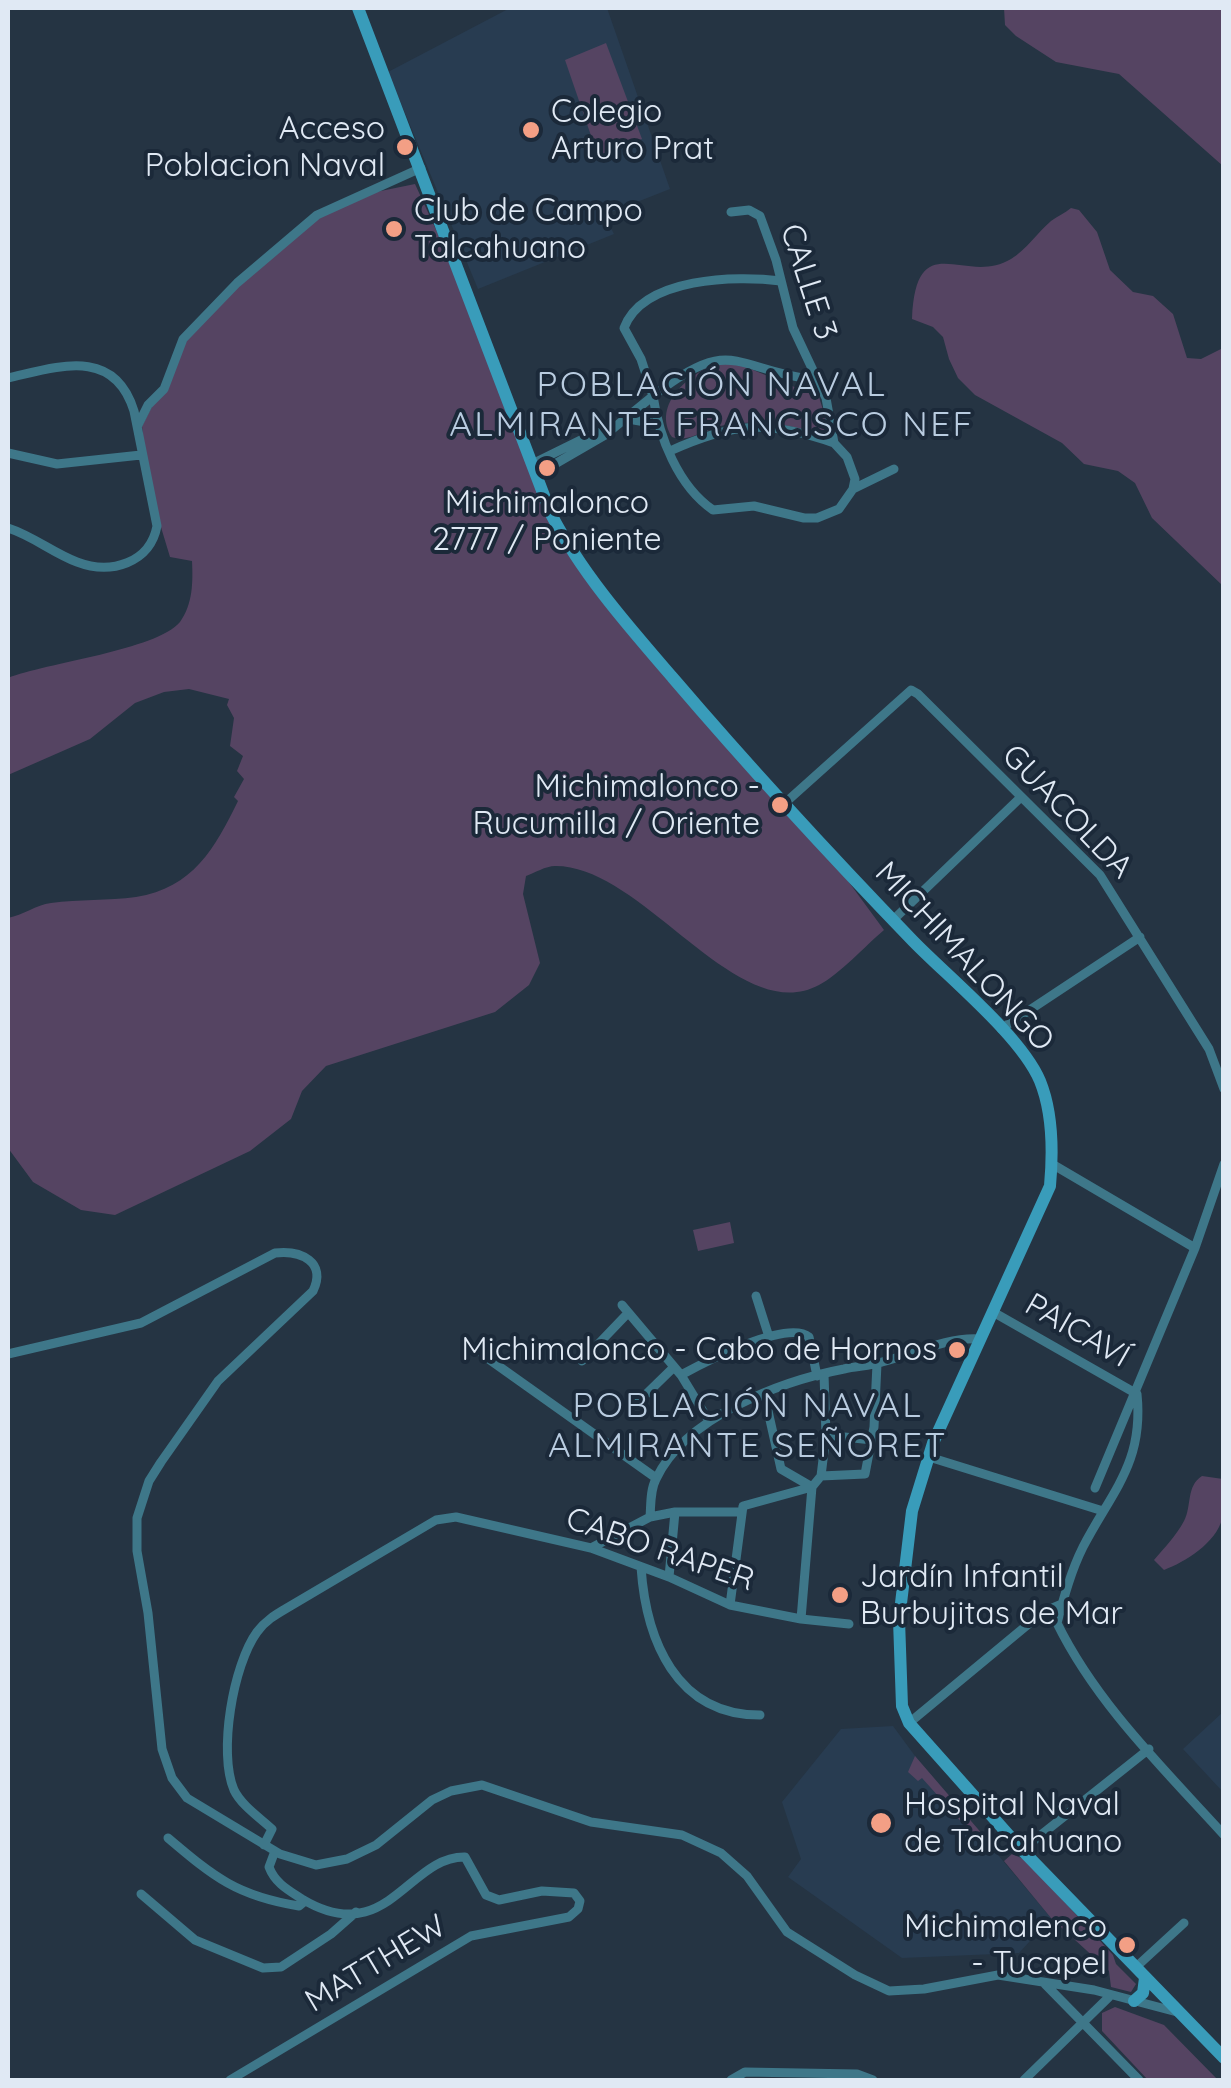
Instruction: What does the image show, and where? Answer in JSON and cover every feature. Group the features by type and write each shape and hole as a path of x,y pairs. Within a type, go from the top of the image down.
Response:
{"main road":[{"name":"MICHIMALONGO","path":"358,8 553,518 626,624 722,738 1001,1030 1040,1082 1052,1164 1046,1196 928,1456 912,1511 900,1620 900,1694 910,1722 1022,1850 1224,2058"},
{"path":"1134,2001 1143,1992 1140,1973"}],"street":[{"path":"138,433 148,405 164,389 178,349 192,328 292,234 317,216 421,168"},
{"name":"CALLE 3","path":"731,212 749,210 760,216 793,328 832,419 834,443 848,456 852,467 853,490"},
{"path":"781,281 738,276 696,282 651,300 627,319 624,328 641,359 657,424 686,481 701,502 713,510 725,512 754,506 817,518 839,509 853,490 894,468"},
{"path":"534,469 602,429 628,419 688,370 720,359 746,361 816,380"},
{"path":"8,378 82,364 106,372 131,401 156,526 154,542 130,563 92,567 8,528"},
{"path":"131,401 148,405"},
{"path":"628,419 657,424"},
{"path":"670,450 720,430 754,425 770,425 834,443"},
{"path":"8,453 57,464 141,455"},
{"name":"GUACOLDA","path":"785,803 911,690 918,694 1100,875 1209,1049 1224,1089"},
{"path":"894,920 1020,798"},
{"path":"1001,1030 1140,937"},
{"path":"1052,1164 1196,1248"},
{"path":"1095,1488 1196,1248 1224,1164"},
{"path":"8,1354 140,1323 274,1253 296,1252 317,1267 318,1280 313,1291 218,1381 155,1472 137,1518 166,1766 187,1798 264,1846 316,1864 347,1859 376,1844 432,1800 451,1791 482,1785 591,1822 682,1836 721,1853 747,1876 788,1932 856,1976 889,1991 924,1989 998,1975 1042,1980 1176,2012"},
{"path":"756,1296 768,1337"},
{"path":"582,1361 625,1309 677,1371 709,1421"},
{"name":"PAICAVÍ","path":"992,1312 1136,1394"},
{"path":"635,1404 677,1371 720,1354 768,1337 804,1332 809,1336 820,1375 826,1435 820,1476 812,1486 801,1619"},
{"path":"650,1517 656,1478 678,1449 709,1421 764,1393 820,1375 877,1364 950,1342 979,1339"},
{"path":"484,1354 656,1478"},
{"path":"820,1476 865,1474 872,1440 877,1364"},
{"path":"764,1393 780,1469 812,1486"},
{"path":"1136,1394 1138,1411 1132,1460 1082,1549 1057,1623 1096,1688 1224,1835"},
{"path":"826,1435 872,1440"},
{"path":"928,1456 1104,1511"},
{"path":"730,1605 740,1512 749,1502 812,1486"},
{"path":"592,1548 650,1517 675,1512 740,1512"},
{"path":"669,1577 675,1512"},
{"name":"CABO RAPER","path":"264,1846 272,1829 236,1794 228,1770 227,1735 242,1668 254,1636 286,1608 436,1520 456,1517 592,1548 730,1605 849,1624"},
{"path":"641,1567 647,1617 678,1682 710,1706 730,1714 760,1715"},
{"path":"910,1722 1042,1612 1062,1604"},
{"path":"1022,1850 1149,1749"},
{"path":"168,1838 232,1888 286,1904 299,1906 306,1901"},
{"name":"MATTHEW","path":"230,2080 462,1940 569,1916 578,1910 580,1901 574,1893 542,1891 499,1900 486,1895 464,1857 454,1857 434,1866 390,1902 356,1912 336,1911 306,1901 273,1877 269,1867 275,1851"},
{"path":"141,1894 196,1940 274,1970 300,1956 356,1912"},
{"path":"1140,1973 1184,1923"},
{"path":"1042,1980 1139,2080"},
{"path":"1032,2078 1108,1996"},
{"path":"731,2080 745,2072 857,2074 873,2080"}],"shaded area":[{"name":"Colegio Arturo Prat","path":"510,8 607,8 670,189 604,215 614,234 478,289 388,72"},
{"path":"1004,8 1223,8 1223,166 1119,74 1056,62 1016,36 1005,25"},
{"path":"606,43 642,139 598,156 565,60"},
{"path":"415,184 471,306 553,518 582,564 812,832 884,930 827,980 788,992 756,985 723,966 622,890 588,873 555,866 544,868 526,876 523,894 540,963 529,985 495,1012 326,1066 302,1091 291,1119 250,1151 115,1215 81,1210 33,1182 8,1148 8,918 51,903 136,897 173,885 200,863 220,835 238,801 234,797 244,779 237,771 243,756 230,746 234,718 227,705 229,699 189,689 164,692 135,703 90,739 8,775 8,678 125,648 168,632 180,622 190,600 192,561 170,557 147,481 142,426 192,328 317,215 366,194"},
{"path":"1071,208 1079,210 1097,232 1110,270 1133,292 1153,296 1173,314 1187,358 1201,359 1223,348 1223,586 1152,518 1135,483 1118,471 1084,464 1062,443 975,395 958,378 943,337 933,327 912,319 916,290 923,273 933,266 994,266 1011,259 1051,221"},
{"path":"719,363 741,365 819,397 828,426 820,434 773,423 749,422 685,438 672,437 667,425 670,401 686,382"},
{"path":"730,1222 734,1243 698,1251 693,1230"},
{"path":"1202,1476 1223,1479 1224,1510 1219,1528 1199,1550 1164,1570 1154,1560 1184,1521 1191,1491"},
{"path":"1223,1712 1223,1792 1183,1749"},
{"name":"Hospital Naval de Talcahuano","path":"893,1726 1051,1918 1019,1953 902,1958 788,1877 801,1859 782,1802 841,1729"},
{"path":"915,1756 988,1845 982,1845 922,1778 918,1781 908,1772"},
{"path":"1012,1854 1026,1860 1113,1955 1116,1964 1136,1984 1131,1992 1111,1987 1109,1971 1051,1918 1004,1861"},
{"path":"1115,2007 1164,2025 1218,2080 1148,2080 1102,2031 1102,2013"}],"place":[{"name":"Colegio Arturo Prat","path":"531,130"},
{"name":"Acceso Poblacion Naval","path":"405,147"},
{"name":"Club de Campo Talcahuano","path":"394,229"},
{"name":"Michimalonco 2777 / Poniente","path":"547,468"},
{"name":"Michimalonco - Rucumilla / Oriente","path":"780,805"},
{"name":"Michimalonco - Cabo de Hornos","path":"957,1350"},
{"name":"Jardín Infantil Burbujitas de Mar","path":"840,1595"},
{"name":"Hospital Naval de Talcahuano","path":"881,1823"},
{"name":"Michimalenco - Tucapel","path":"1127,1945"}],"district":[{"name":"POBLACIÓN NAVAL ALMIRANTE FRANCISCO NEF","path":"712,405"},
{"name":"POBLACIÓN NAVAL ALMIRANTE SEÑORET","path":"748,1426"}]}
